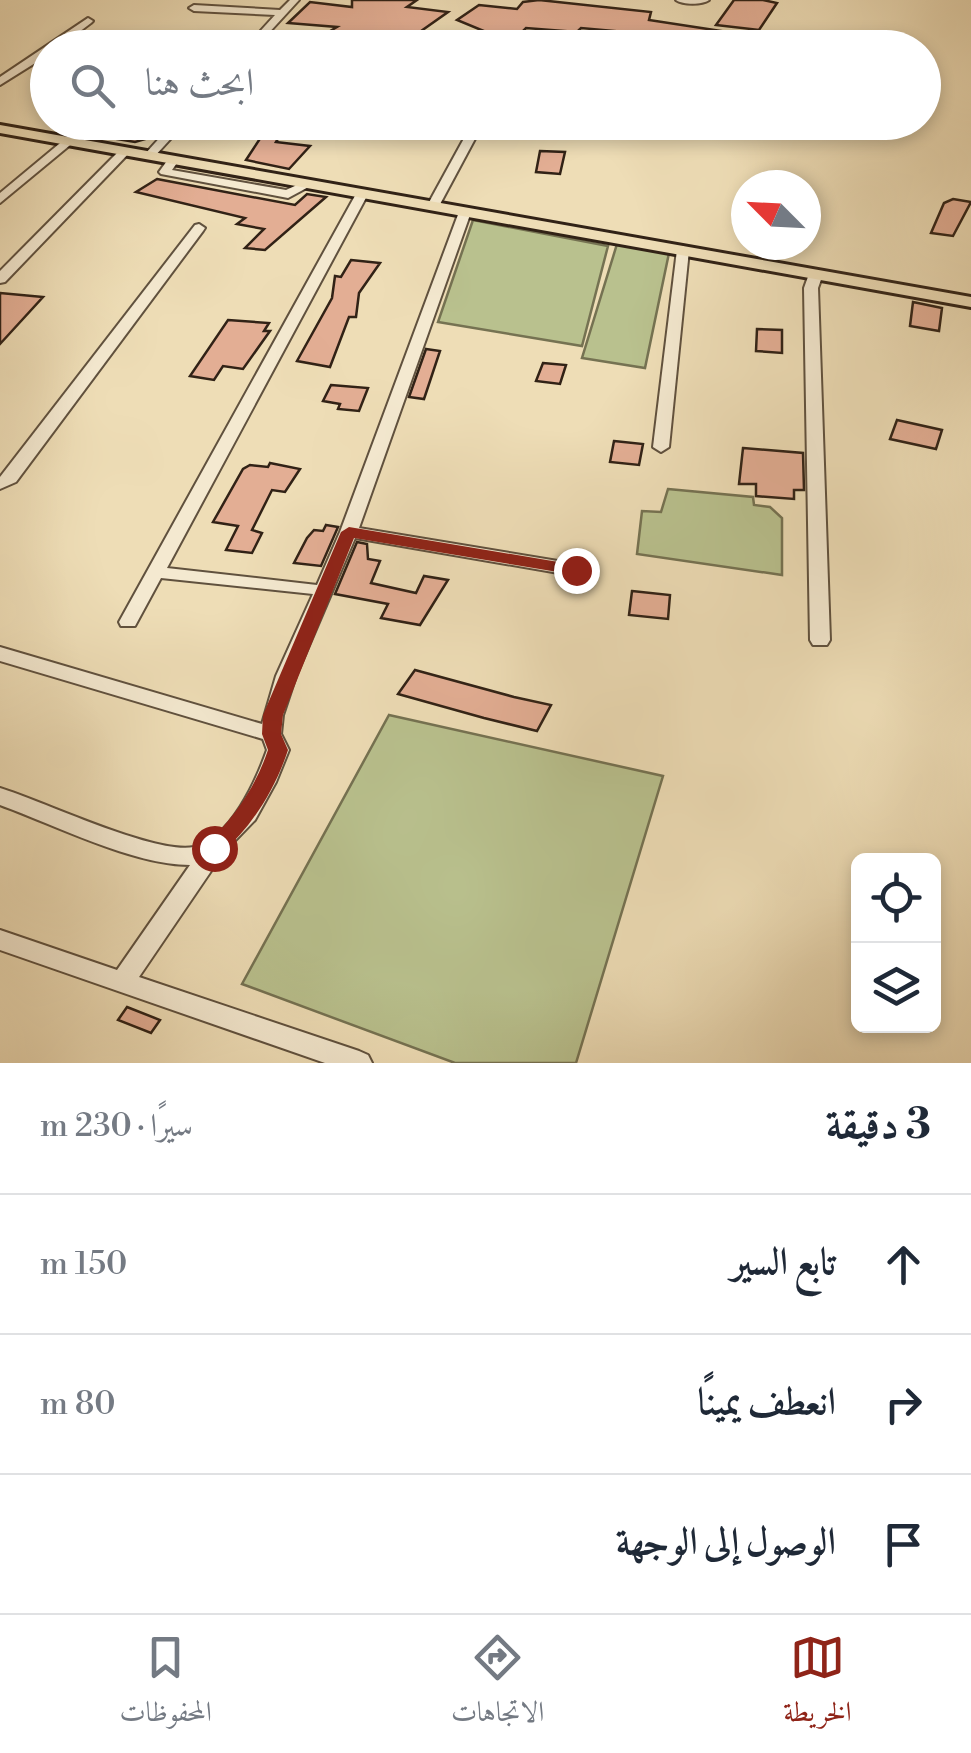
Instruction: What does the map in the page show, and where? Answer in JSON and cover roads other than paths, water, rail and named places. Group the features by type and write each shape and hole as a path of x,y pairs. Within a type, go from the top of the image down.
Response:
{"main road":[{"path":"0,129 30,135"},
{"path":"58,140 971,302"}],"street":[{"path":"266,30 295,0"},
{"path":"680,0 705,0"},
{"path":"194,8 282,13"},
{"path":"76,30 88,22"},
{"path":"0,82 30,61"},
{"path":"149,156 164,140"},
{"path":"433,206 469,140"},
{"path":"0,200 68,142"},
{"path":"0,279 125,151"},
{"path":"172,160 165,172 288,194 308,184"},
{"path":"232,184 248,174"},
{"path":"128,622 362,194"},
{"path":"122,981 214,848 232,832 269,778 278,750 272,734 286,676 349,532 464,212"},
{"path":"0,484 10,478 199,228"},
{"path":"660,447 684,250"},
{"path":"816,274 811,288 820,640"},
{"path":"349,532 576,570"},
{"path":"156,572 310,588"},
{"path":"0,654 272,734"},
{"path":"1,798 175,857 214,848"},
{"path":"2,944 360,1063"}]}
